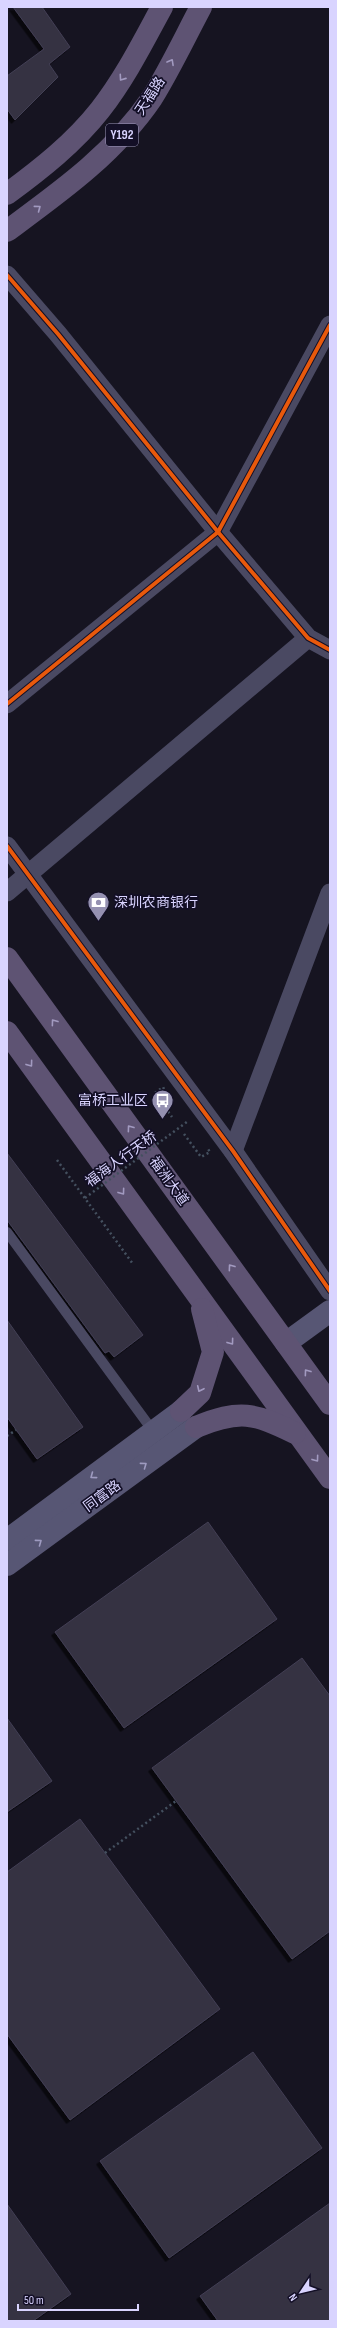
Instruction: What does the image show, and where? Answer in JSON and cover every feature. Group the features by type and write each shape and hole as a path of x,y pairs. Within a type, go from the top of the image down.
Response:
{"main road":[{"name":"Y192","path":"7,194 74,140 100,109 127,70 162,7"},
{"name":"天福路","path":"7,231 74,180 106,153 129,127 152,97 201,7"},
{"name":"福洲大道","path":"7,958 330,1404"},
{"path":"7,1032 330,1478"},
{"path":"180,1411 200,1393 213,1352 199,1298"},
{"path":"196,1427 221,1416 263,1417 299,1435"}],"street":[{"path":"7,275 218,532 308,638 330,650"},
{"path":"7,704 218,532 330,325"},
{"path":"7,892 308,638"},
{"path":"7,846 233,1151 330,1291"},
{"path":"233,1151 330,893"},
{"path":"286,1344 330,1311"},
{"name":"同富路","path":"7,1540 180,1411"},
{"name":"同富路","path":"7,1565 196,1427"}],"lane":[{"path":"7,1232 153,1431"}],"path":[{"path":"167,1092 163,1087 155,1093 172,1117"},
{"path":"184,1116 192,1128"},
{"path":"184,1134 201,1157 210,1152 205,1146"},
{"path":"56,1160 133,1264"},
{"path":"7,1436 16,1430"},
{"path":"105,1853 176,1801"}],"building":[{"path":"13,7 42,7 70,47 49,64 58,77 15,120 7,109 7,76 44,49"},
{"path":"7,1153 143,1335 114,1357 109,1351 105,1353 7,1220"},
{"path":"7,1320 83,1427 37,1459 7,1417"},
{"path":"208,1522 277,1619 124,1728 55,1632"},
{"path":"302,1658 330,1696 330,1931 292,1959 152,1768"},
{"path":"7,1718 52,1781 7,1812"},
{"path":"80,1819 220,2009 70,2120 7,2034 7,1872"},
{"path":"253,2052 322,2148 169,2258 100,2161"},
{"path":"330,2203 330,2321 218,2321 200,2296"},
{"path":"7,2204 71,2294 33,2321 7,2321"}],"cycle path":[{"path":"7,275 58,334 218,532 308,638 330,650"},
{"path":"7,704 218,532 330,325"},
{"path":"7,846 233,1151 330,1291"}],"place":[{"name":"深圳农商银行","path":"98,922"},
{"name":"富桥工业区","path":"163,1120"}]}
